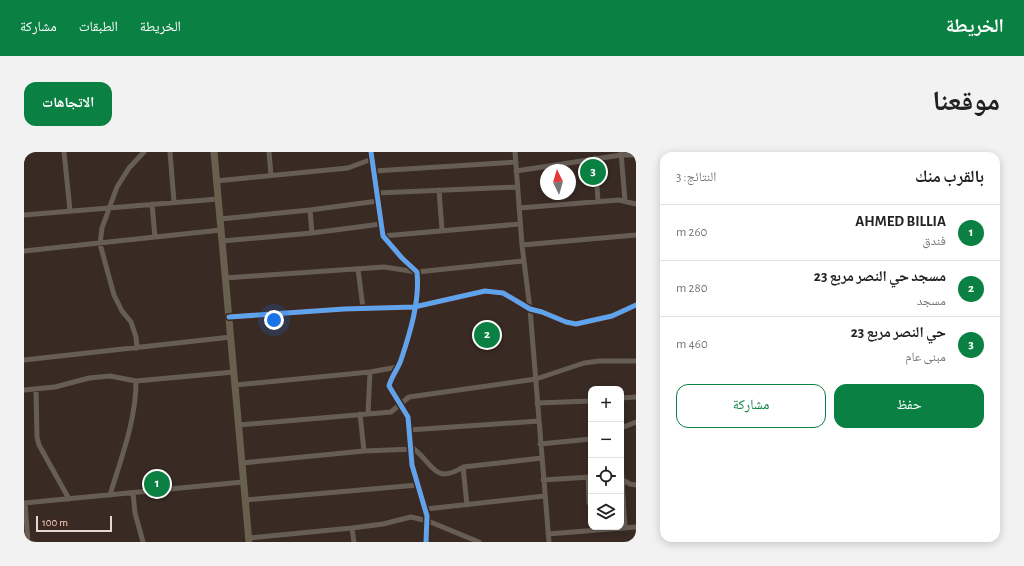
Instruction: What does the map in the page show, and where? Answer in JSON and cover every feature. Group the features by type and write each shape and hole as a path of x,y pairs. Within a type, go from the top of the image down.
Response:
{"main road":[{"path":"214,152 249,540"}],"street":[{"path":"64,152 70,210"},
{"path":"137,348 136,337 131,322 122,311 114,295 100,244 102,228 111,208 117,187 129,168 144,152"},
{"path":"170,152 174,202"},
{"path":"269,152 271,175"},
{"path":"371,152 383,236 402,258 417,272 418,286 414,307 398,368 389,386 408,417 410,448 428,521 426,542"},
{"path":"515,152 522,245 530,309 549,542"},
{"path":"516,171 621,153 636,155"},
{"path":"621,153 626,201"},
{"path":"216,181 348,168 372,158"},
{"path":"595,158 598,201"},
{"path":"374,171 516,162"},
{"path":"377,193 518,187"},
{"path":"439,190 442,230"},
{"path":"24,215 218,198"},
{"path":"220,219 310,210 378,201"},
{"path":"519,208 598,201 626,201 636,204"},
{"path":"152,204 155,237"},
{"path":"310,210 312,233"},
{"path":"222,241 312,233 381,224"},
{"path":"383,236 520,224"},
{"path":"24,251 221,230"},
{"path":"522,245 635,236"},
{"path":"225,278 384,267 417,272 524,261"},
{"path":"358,269 362,308"},
{"path":"229,316 362,308 414,307 485,291 503,293 530,309 542,312 566,322 583,323 612,316 636,305"},
{"path":"24,360 231,337"},
{"path":"238,425 391,412 408,397 536,379 584,363 599,361 636,361"},
{"path":"235,385 398,368"},
{"path":"24,390 36,390 89,378 110,376 136,381 234,372"},
{"path":"368,413 370,372"},
{"path":"110,495 131,428 136,403 136,381"},
{"path":"36,390 37,437 39,445 69,499"},
{"path":"624,398 636,397"},
{"path":"537,403 588,401"},
{"path":"360,414 364,451"},
{"path":"409,430 538,421"},
{"path":"624,427 636,422"},
{"path":"540,444 588,439"},
{"path":"242,463 410,448 416,450 432,470 438,473 454,472 463,467 542,458"},
{"path":"463,467 467,505"},
{"path":"543,480 588,477"},
{"path":"624,480 630,484 636,485"},
{"path":"28,542 24,503 243,482"},
{"path":"245,500 418,485"},
{"path":"133,493 135,513 143,542"},
{"path":"426,509 545,496"},
{"path":"249,540 383,524 408,517 428,521 479,542"},
{"path":"624,520 625,528"},
{"path":"548,534 636,527"},
{"path":"352,528 354,542"}],"cycle path":[{"path":"371,152 383,236 402,258 417,272 418,283 416,305 411,328 401,360 389,386 408,417 412,465 427,516 426,542"},
{"path":"229,317 344,309 414,307 485,291 503,293 530,309 576,324 612,316 636,305"}],"place":[{"name":"حي النصر مربع 23","path":"593,172"},
{"name":"مسجد حي النصر مربع 23","path":"487,335"},
{"name":"AHMED BILLIA","path":"157,484"}]}
